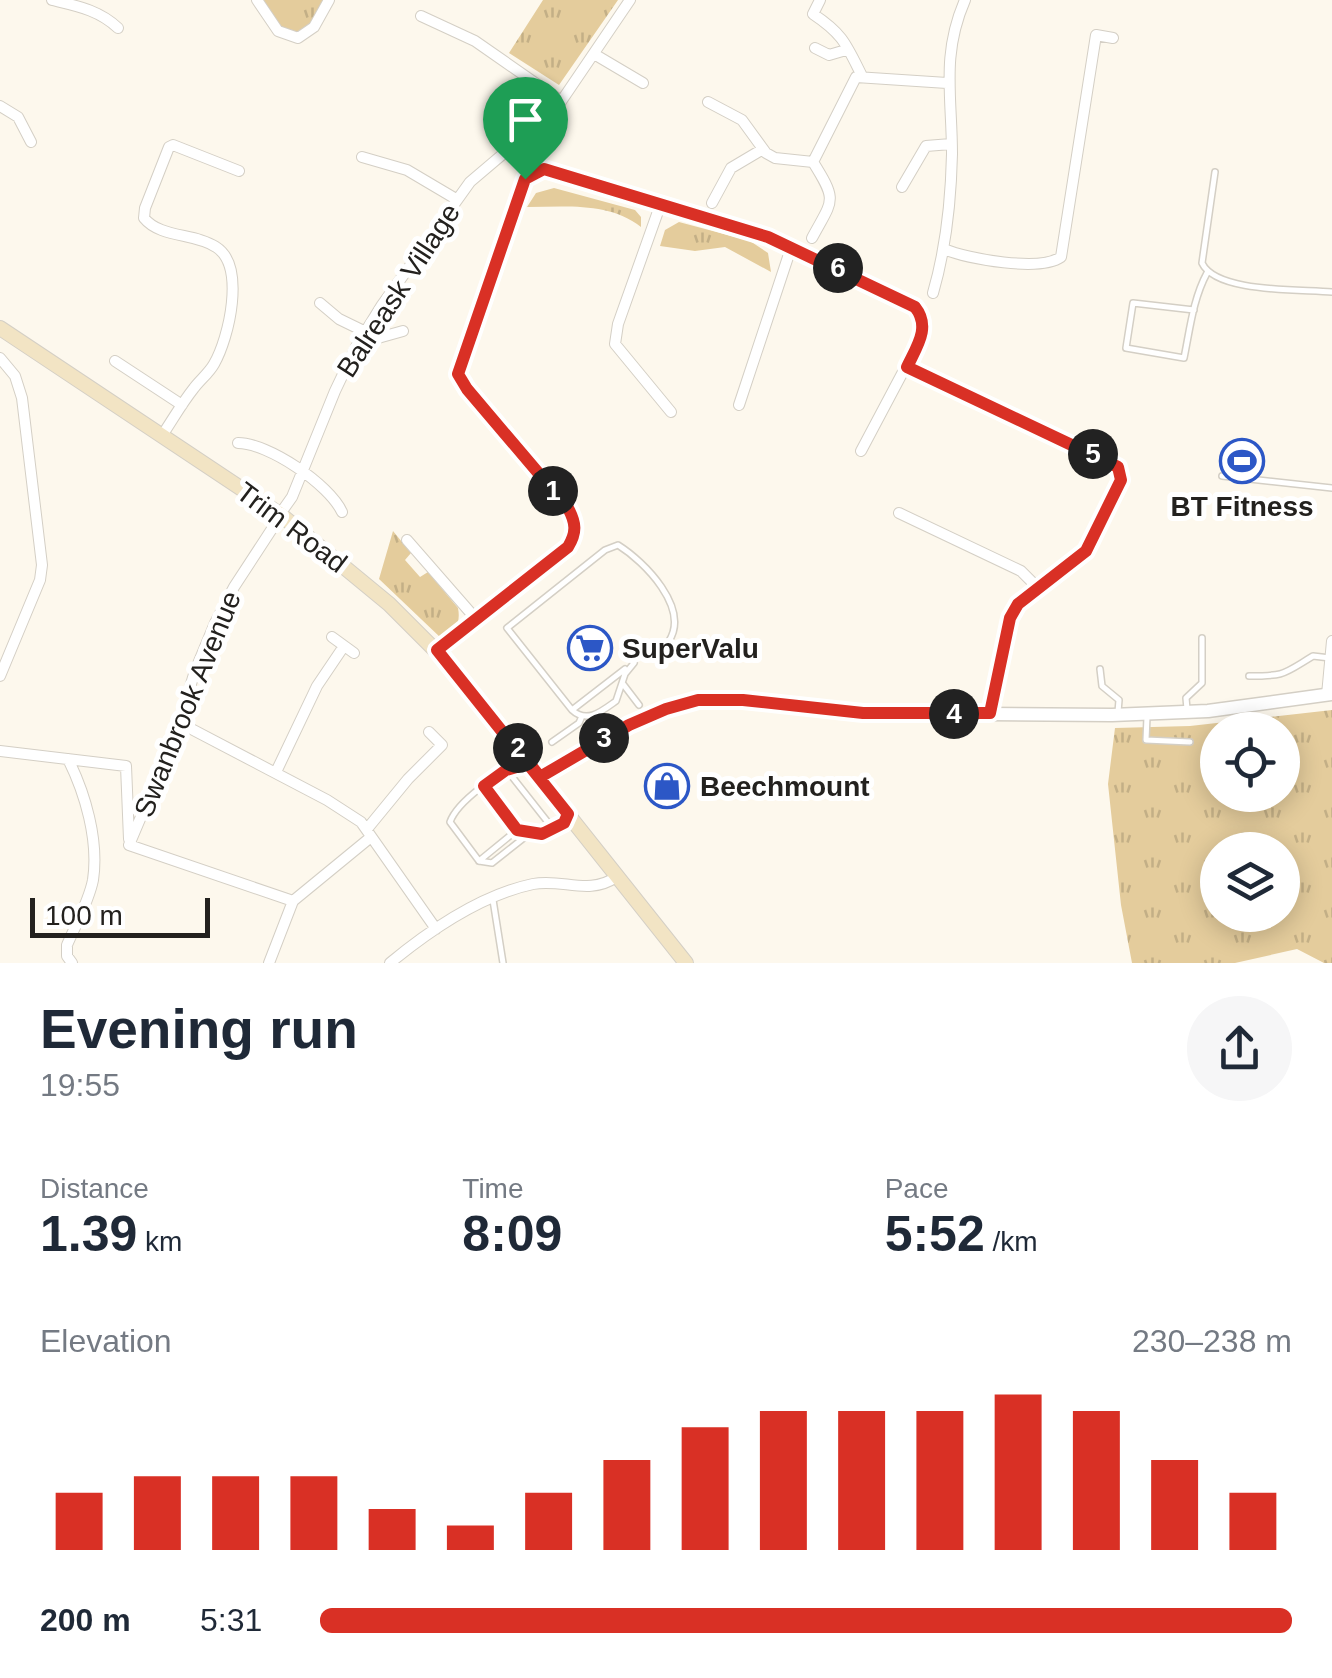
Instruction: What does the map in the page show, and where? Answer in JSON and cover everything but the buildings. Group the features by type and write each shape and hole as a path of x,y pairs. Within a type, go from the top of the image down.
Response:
{"main road":[{"name":"Trim Road","path":"0,328 280,515 389,604 437,650 686,963"}],"street":[{"path":"52,0 89,9 118,28"},
{"path":"256,0 278,31 298,38 314,28 329,0"},
{"name":"Balreask Village","path":"280,515 364,334 456,198 562,102 630,0"},
{"path":"820,0 812,14 837,30 862,76"},
{"path":"933,293 944,249 952,144 947,83 952,36 965,0"},
{"path":"422,16 475,41 562,102"},
{"path":"944,249 969,257 1048,264 1061,257 1096,35 1112,38"},
{"path":"815,48 829,55 846,50"},
{"path":"594,54 643,83"},
{"path":"813,162 852,82 862,76 947,83"},
{"path":"708,102 742,120 763,149 775,158 813,162"},
{"path":"0,106 24,125 31,142"},
{"path":"902,187 926,146 952,144"},
{"path":"163,434 217,360 226,332 233,275 220,249 200,239 153,227 144,218 145,208 170,146 239,171"},
{"path":"712,203 731,168 763,149"},
{"path":"362,156 407,170 456,198"},
{"path":"812,238 832,200 830,188 813,162"},
{"path":"437,650 568,547 575,532 576,524 568,508 458,374 525,179 544,169 753,232 915,307 924,327 862,451"},
{"path":"661,203 618,325 616,344 670,412"},
{"path":"739,404 791,248"},
{"path":"320,303 364,334 388,337 403,331"},
{"path":"0,358 14,376 22,398 42,565 40,580 0,676"},
{"path":"115,361 182,405"},
{"path":"907,367 1118,467 1121,480 1086,551 1018,604 1010,618 990,713"},
{"path":"238,443 256,445 302,472 332,494 342,512"},
{"path":"898,513 1021,571 1038,588"},
{"name":"Swanbrook Avenue","path":"129,845 180,722 215,622 280,515"},
{"path":"407,540 476,619"},
{"path":"276,772 317,686 349,650 332,637"},
{"path":"540,777 629,725 698,700 743,700 863,713 1117,715 1187,712 1329,694 1332,641"},
{"path":"180,722 345,811 369,833 436,929"},
{"path":"269,963 293,901 369,833 408,779 442,745 429,732"},
{"path":"0,751 126,766 129,845 293,901"},
{"path":"68,759 83,789 94,861 92,883 67,945 72,963"},
{"path":"390,963 436,929 535,884 580,888 608,883 616,877"}],"lane":[{"path":"1215,172 1202,263 1207,273 1223,282 1332,292"},
{"path":"1194,310 1133,303 1126,348 1184,358 1194,310 1198,290 1207,273"},
{"path":"1222,476 1332,488"},
{"path":"572,710 634,663 625,674 616,702 594,715 582,716 572,710 507,628 604,550 622,547 670,602 676,626 669,641"},
{"path":"1187,712 1186,698 1202,684 1202,638"},
{"path":"1249,676 1281,676 1296,670 1312,656 1330,658"},
{"path":"1100,669 1102,686 1118,700 1117,715"},
{"path":"623,684 639,705"},
{"path":"1147,714 1146,740 1190,742"},
{"path":"552,742 579,723 582,716"},
{"path":"522,754 520,766 506,770 484,786 455,812 450,822 479,861 492,863 532,832"},
{"path":"506,770 554,830"},
{"path":"484,786 517,830 542,834 564,823 568,814"},
{"path":"479,861 517,830"},
{"path":"493,900 503,963"}],"green space":[{"path":"262,0 324,0 305,32 299,35 281,28"},
{"path":"543,0 618,0 559,85 509,53"},
{"path":"554,188 635,210 641,217 641,227 601,210 527,207 536,193"},
{"path":"679,222 750,241 768,253 771,272 725,247 695,251 660,246 665,230"},
{"path":"393,531 411,553 405,560 420,577 428,572 458,608 456,627 442,639 379,579"},
{"path":"1332,710 1332,963 1297,949 1235,963 1132,963 1121,905 1108,784 1115,728 1200,725 1200,812 1300,812 1300,714"}],"place":[{"name":"BT Fitness","path":"1242,461"},
{"name":"SuperValu","path":"590,648"},
{"name":"Beechmount","path":"667,786"}],"route":[{"path":"525,179 458,374 568,508 576,524 575,532 568,547 437,650 522,754 568,814 564,823 542,834 517,830 484,786 506,770 520,766 522,754 540,777 629,725 698,700 743,700 863,713 990,713 1010,618 1018,604 1086,551 1121,480 1118,467 907,367 922,336 920,313 819,259 723,222 544,169 525,179"}]}
